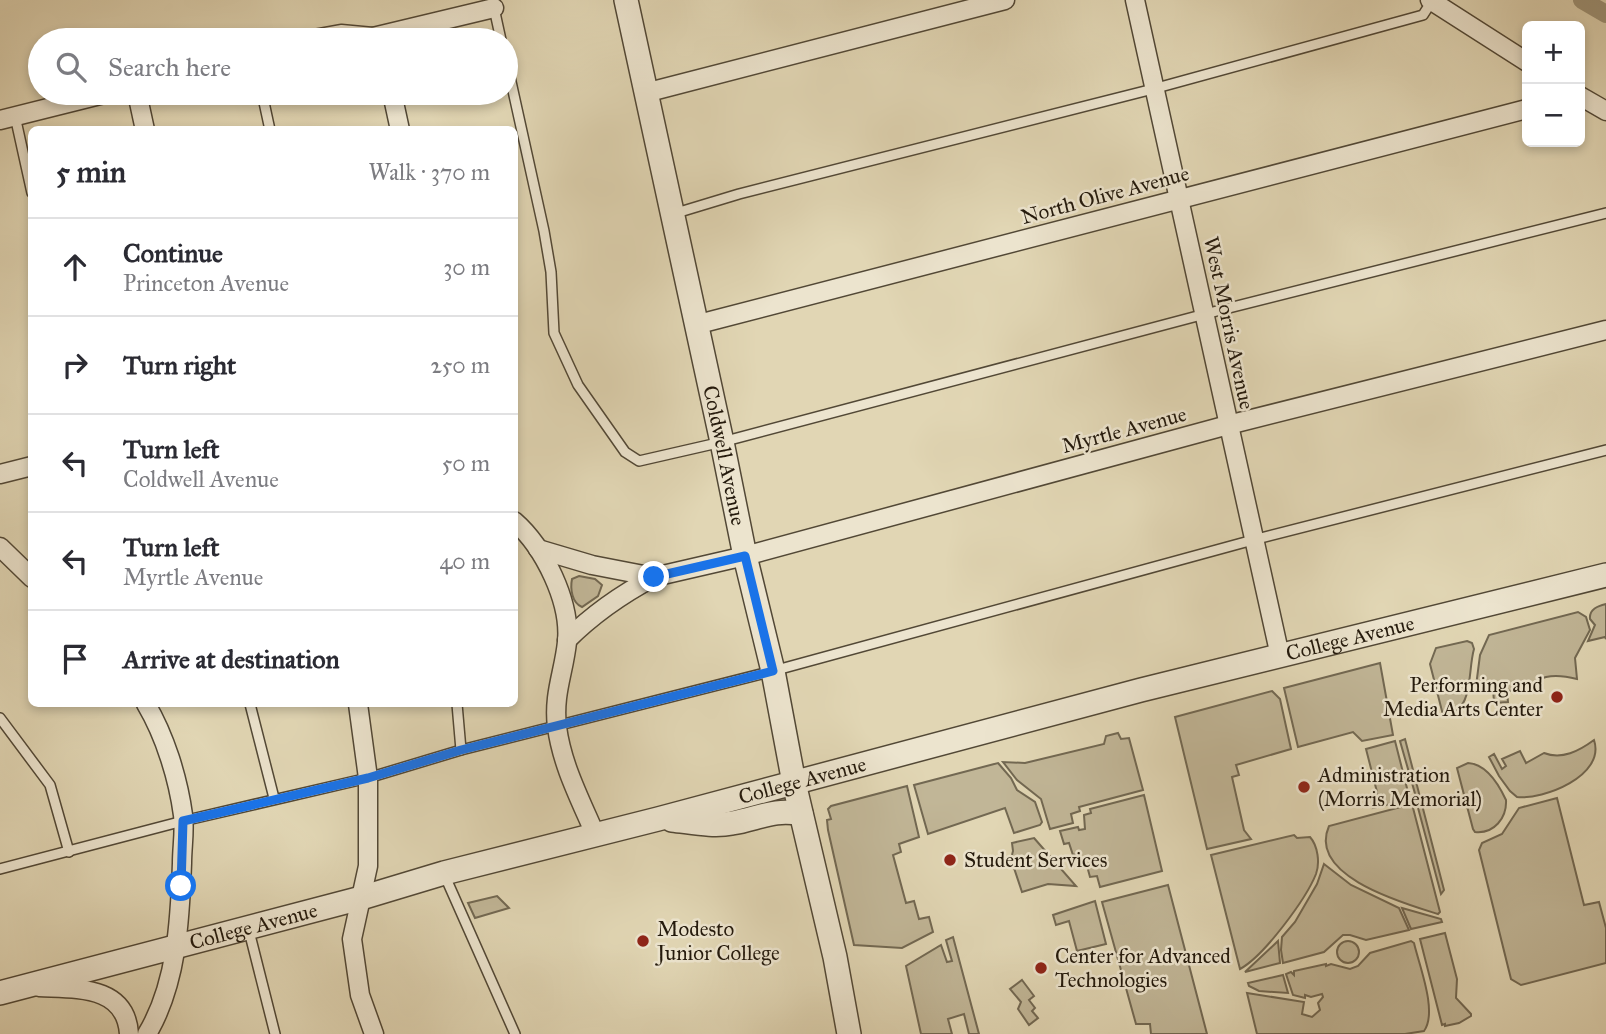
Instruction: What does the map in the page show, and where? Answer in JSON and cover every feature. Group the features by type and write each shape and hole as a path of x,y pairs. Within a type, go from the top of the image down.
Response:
{"street":[{"name":"Coldwell Avenue","path":"626,0 745,556 773,671 794,783 835,957 849,1034"},
{"path":"645,93 1005,0"},
{"name":"West Morris Avenue","path":"1135,0 1280,656"},
{"path":"1431,1 1522,59"},
{"path":"410,28 494,8"},
{"path":"1585,99 1606,111"},
{"path":"7,118 60,105"},
{"path":"140,105 144,126"},
{"path":"395,105 399,126"},
{"name":"North Olive Avenue","path":"695,325 1522,110"},
{"name":"Myrtle Avenue","path":"567,640 585,621 622,594 654,577 745,556 1228,425 1606,330"},
{"path":"0,474 28,467"},
{"path":"518,526 538,549 554,576 561,595 567,640 558,681 557,726 568,774 595,834"},
{"path":"0,547 28,574"},
{"name":"Myrtle Avenue","path":"538,549 592,565 654,577"},
{"name":"College Avenue","path":"0,993 361,898 444,873 1280,656 1606,575"},
{"path":"147,707 170,759 183,821 181,886 175,946 167,990 158,1017 147,1034"},
{"path":"358,707 368,778 368,866 352,939 360,995 374,1034"},
{"path":"658,819 730,824 775,811 801,814"},
{"path":"25,986 93,990 113,1000 123,1012 129,1034"}],"lane":[{"path":"673,214 739,194 1153,89 1423,15 1431,1"},
{"path":"494,8 499,28"},
{"path":"265,105 269,126"},
{"path":"516,105 551,272 554,333 578,385 613,438 625,452 639,461 722,442 1205,314 1606,212"},
{"path":"7,118 28,181"},
{"path":"0,869 274,798 368,778 461,750 773,671 1253,540 1606,450"},
{"path":"251,707 274,798"},
{"path":"457,707 461,750"},
{"path":"0,718 50,785 69,852"},
{"path":"444,873 515,1034"},
{"path":"248,927 275,1034"}],"shaded area":[{"path":"579,576 595,579 602,585 598,596 582,607 574,599 572,591 572,579"},
{"path":"1606,604 1606,639 1588,641 1595,625 1590,619 1591,613"},
{"path":"1578,612 1586,617 1590,630 1575,658 1577,679 1557,676 1542,678 1520,689 1507,691 1508,702 1494,703 1493,687 1476,686 1480,655 1489,635"},
{"path":"1467,641 1472,643 1474,649 1468,690 1460,707 1443,715 1430,664 1436,648"},
{"path":"1380,663 1393,735 1362,741 1353,732 1298,747 1284,688"},
{"path":"1272,691 1280,699 1291,749 1236,765 1239,775 1232,777 1244,830 1251,839 1207,849 1175,717"},
{"path":"1118,733 1121,739 1129,738 1143,790 1079,807 1080,811 1071,814 1073,823 1050,829 1041,799 1017,780 1003,762 1025,763 1104,744 1106,736"},
{"path":"1405,739 1444,890 1441,894 1418,800 1400,741"},
{"path":"1594,740 1595,753 1591,765 1582,775 1556,790 1528,797 1517,797 1510,791 1489,757 1494,754 1502,769 1506,766 1502,759 1520,751 1526,763 1544,753 1570,753"},
{"path":"1395,741 1410,800 1373,808 1377,792 1366,749"},
{"path":"998,763 1017,790 1035,802 1042,822 1040,825 1014,833 1005,808 928,834 914,785"},
{"path":"1468,763 1486,771 1506,800 1502,819 1493,828 1482,832 1475,832 1473,829 1457,768"},
{"path":"907,786 919,837 899,844 901,852 893,855 906,903 914,901 919,919 929,917 933,932 902,948 854,945 828,830 827,820 831,819 828,809"},
{"path":"1144,795 1162,871 1100,887 1097,876 1090,877 1087,866 1082,867 1079,854 1073,855 1069,843 1064,844 1060,831 1078,827 1079,830 1085,829 1084,815 1091,813 1090,809"},
{"path":"1557,798 1584,905 1599,902 1606,928 1606,963 1521,985 1511,979 1479,850 1482,843 1502,834 1519,808"},
{"path":"1412,804 1440,912 1438,914 1382,895 1362,885 1332,859 1326,844 1329,826"},
{"path":"1294,835 1297,838 1310,837 1313,841 1318,855 1316,874 1283,926 1261,952 1240,969 1211,855"},
{"path":"1034,838 1076,886 1048,884 1022,892 1011,859 1012,843"},
{"path":"1324,864 1351,885 1399,908 1409,930 1366,940 1343,935 1324,952 1283,963 1282,937 1295,922 1317,884"},
{"path":"1168,885 1207,1034 1151,1034 1150,1024 1136,1024 1102,902"},
{"path":"497,896 509,908 475,918 468,903"},
{"path":"1095,901 1106,944 1077,951 1069,921 1056,925 1053,915"},
{"path":"1402,908 1441,919 1442,922 1411,929"},
{"path":"1445,933 1457,979 1456,998 1471,1016 1459,1023 1445,1026 1442,1025 1420,939"},
{"path":"953,937 979,1034 969,1034 964,1014 948,1019 952,1034 921,1034 906,966 941,945 947,962 952,961 946,940"},
{"path":"1278,941 1280,963 1245,972"},
{"path":"1348,941 1356,944 1359,952 1356,960 1348,963 1340,960 1337,952 1340,944"},
{"path":"1411,941 1414,943 1428,1001 1428,1023 1424,1031 1405,1034 1257,1034 1247,993 1304,1002 1302,1014 1312,1017 1320,1010 1318,1003 1323,997 1322,994 1311,997 1305,995 1305,998 1293,995 1286,974 1291,972 1294,975 1294,971 1326,964 1350,969 1358,966 1370,953"},
{"path":"1283,975 1288,993 1259,991 1248,983"},
{"path":"1022,980 1034,996 1029,1000 1035,1008 1032,1011 1038,1018 1029,1025 1018,1009 1021,1002 1010,989"}],"waterway":[{"path":"1582,0 1606,14"}],"place":[{"name":"Performing and Media Arts Center","path":"1557,697"},
{"name":"Administration (Morris Memorial)","path":"1304,787"},
{"name":"Student Services","path":"950,860"},
{"name":"Modesto Junior College","path":"643,941"},
{"name":"Center for Advanced Technologies","path":"1041,968"}],"route":[{"path":"181,886 183,821 368,778 461,750 773,671 745,556 654,577"}]}
